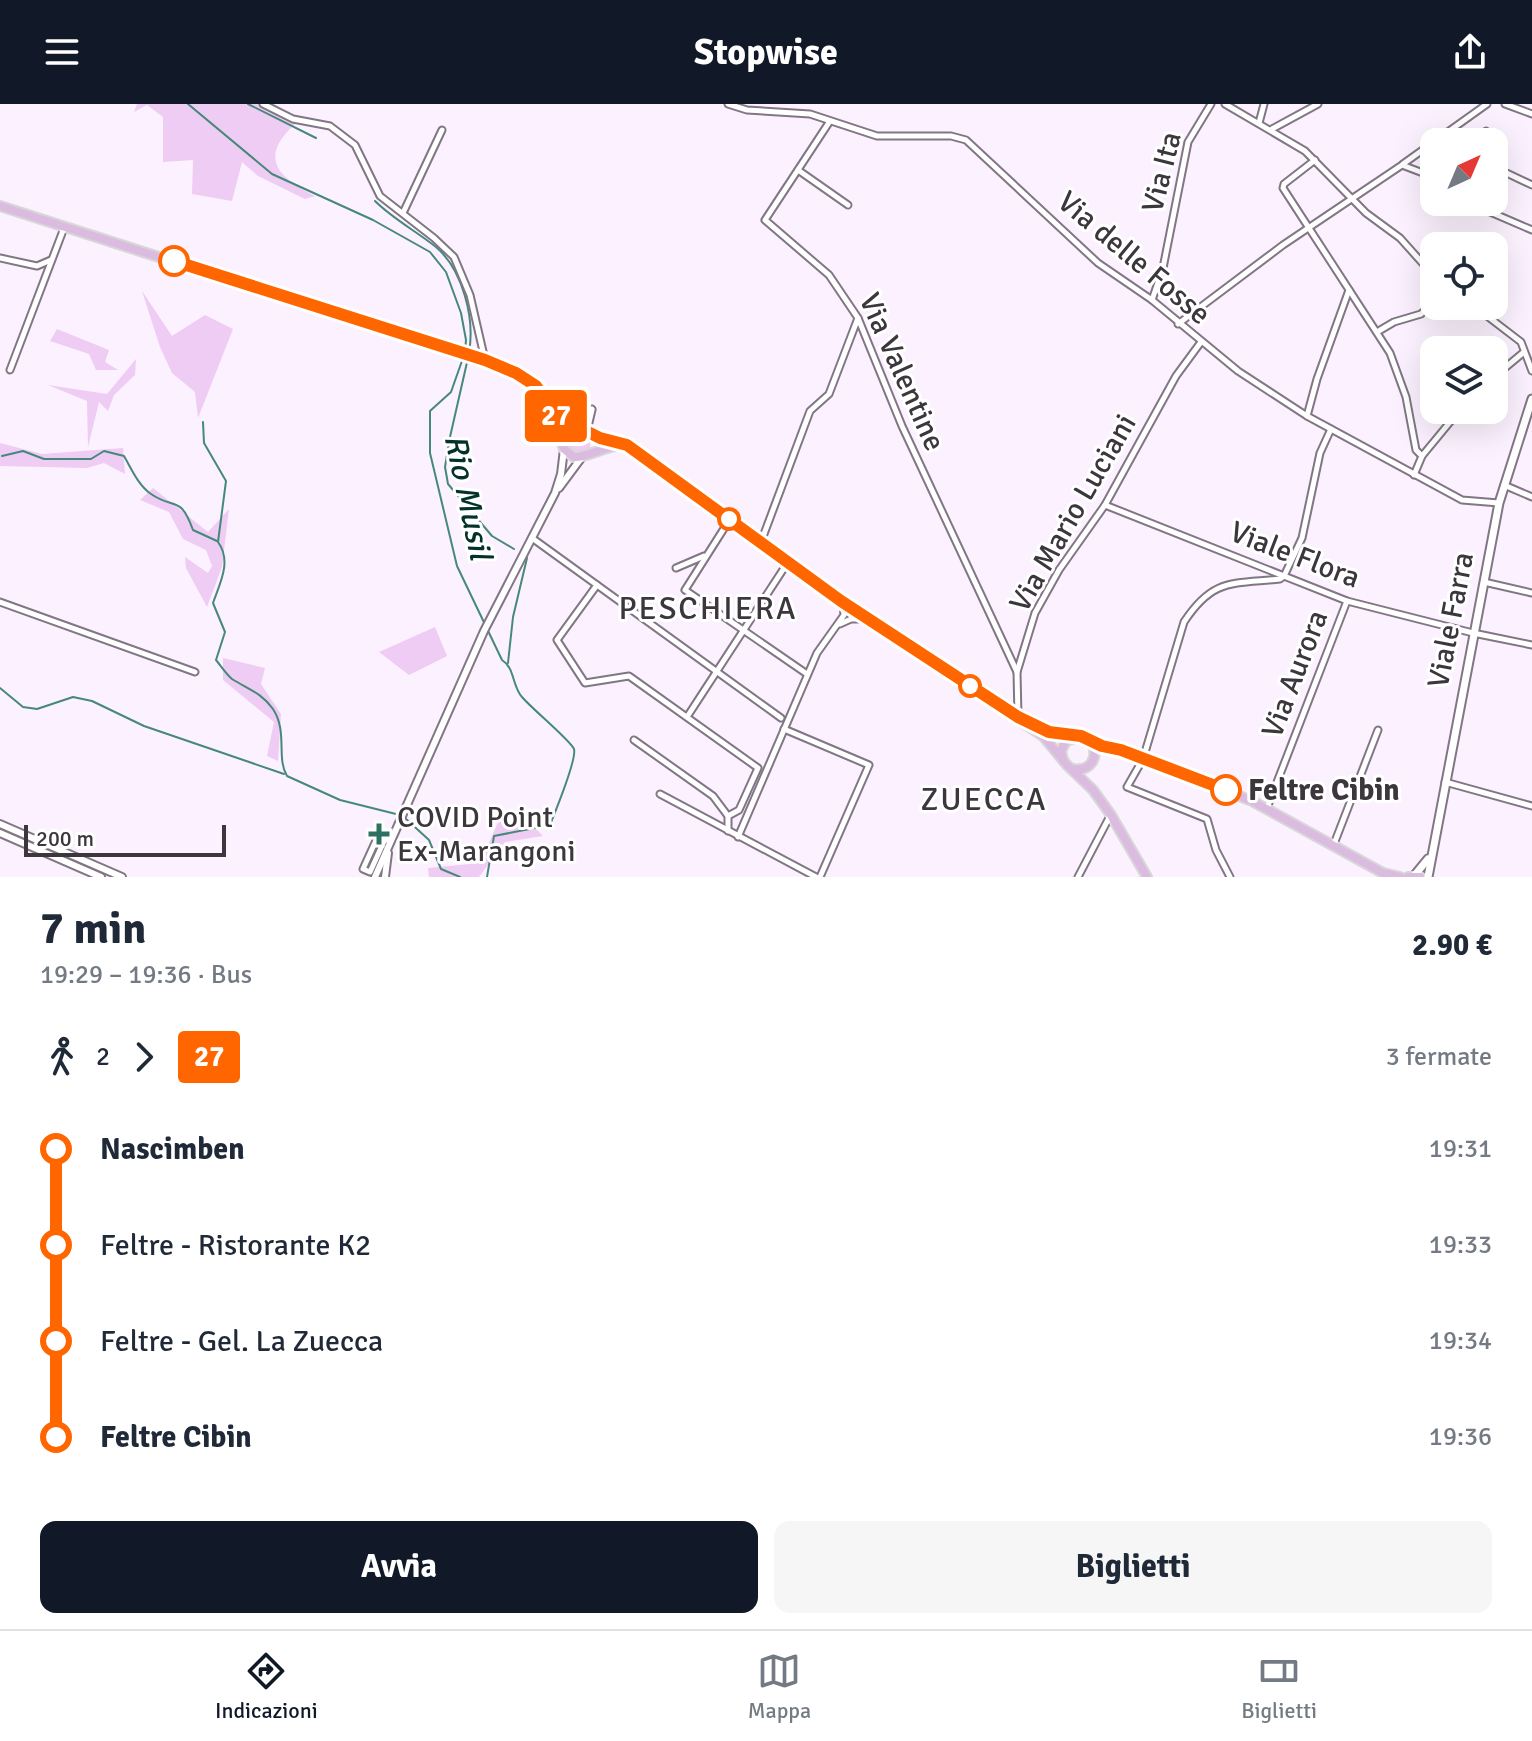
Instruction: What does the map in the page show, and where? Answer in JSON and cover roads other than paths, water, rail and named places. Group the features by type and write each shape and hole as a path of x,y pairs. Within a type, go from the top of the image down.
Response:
{"main road":[{"path":"0,206 481,359 528,380 542,393 570,455 586,455 603,447 627,445"},
{"name":"Viale Farra","path":"1428,877 1499,503 1532,399"},
{"path":"550,409 564,426 572,430 627,445 841,601 1043,736 1093,790 1147,877"},
{"path":"564,447 565,437 572,430"},
{"path":"586,455 593,443 588,432"},
{"path":"1018,717 1049,732 1081,736 1267,808 1386,875 1400,877"},
{"path":"1063,761 1061,751 1066,741 1081,736"},
{"path":"1091,742 1095,753 1089,779 1093,790"},
{"path":"1071,768 1082,770 1113,752 1132,755"},
{"name":"Viale Farra","path":"1412,877 1422,869 1431,854"}],"street":[{"path":"263,104 293,119 330,126 355,145 380,196 454,257 470,295 481,359"},
{"name":"Via delle Fosse","path":"728,104 747,110 810,114 877,136 951,136 966,140 1090,256 1152,300 1238,371 1307,416 1462,500 1499,503"},
{"name":"Via Ita","path":"1152,300 1163,268 1188,142 1211,104"},
{"path":"1225,104 1272,130 1315,160 1366,213 1400,238 1420,260"},
{"path":"1259,123 1264,104"},
{"path":"1272,130 1318,104"},
{"path":"1178,324 1225,286 1487,104"},
{"path":"1505,104 1532,114"},
{"name":"Via Valentine","path":"830,121 765,220 829,275 858,318 902,426 1017,672"},
{"path":"403,213 442,130"},
{"path":"1315,160 1283,188 1390,353 1413,423 1416,450 1422,456"},
{"path":"1402,165 1420,172"},
{"path":"798,170 848,205"},
{"path":"1508,174 1532,185"},
{"path":"1500,216 1532,230"},
{"path":"10,370 64,227"},
{"path":"0,258 37,266 52,260"},
{"path":"1307,416 1350,289"},
{"path":"1377,332 1394,322 1420,314"},
{"path":"761,542 810,411 829,394 858,318"},
{"path":"1492,320 1521,342 1532,371"},
{"name":"Via Mario Luciani","path":"1018,717 1017,672 1035,613 1059,570 1105,505 1176,376 1201,342"},
{"path":"1508,365 1524,352"},
{"path":"572,430 592,409 588,432"},
{"path":"1414,475 1422,456 1448,424"},
{"path":"1230,877 1216,850 1207,819 1127,787 1143,759 1184,622 1196,604 1222,585 1284,576 1302,538 1320,453 1331,429"},
{"path":"387,840 378,836 363,869 370,872 396,824 484,631 555,493 564,447"},
{"path":"555,493 586,455"},
{"path":"1504,485 1532,497"},
{"name":"Viale Flora","path":"1105,505 1347,601 1532,645"},
{"path":"730,519 684,587 807,674"},
{"path":"532,538 781,718"},
{"path":"676,568 705,555"},
{"path":"687,717 788,562"},
{"path":"1483,582 1532,593"},
{"path":"597,585 557,640 585,683 629,676 758,768 739,810 720,817 719,827"},
{"path":"738,837 807,674 821,645 842,618 845,609 841,601"},
{"name":"Via Aurora","path":"1267,808 1347,601"},
{"path":"0,602 195,672"},
{"path":"842,618 855,613 868,618"},
{"path":"836,626 851,619 868,618"},
{"path":"660,794 818,877 869,765 784,729"},
{"path":"1334,844 1378,730"},
{"path":"634,740 713,796 727,814 728,832"},
{"path":"1444,782 1532,806"},
{"path":"1078,877 1111,815"},
{"path":"0,824 122,877"},
{"path":"0,833 101,877"},
{"path":"387,840 384,877 375,877 387,840"}],"waterway":[{"name":"Rio Musil","path":"188,104 272,174 373,220 430,252 446,272 461,313 465,352"},
{"path":"248,104 316,138"},
{"path":"375,201 436,247 453,268 468,310 469,352"},
{"name":"Rio Musil","path":"463,358 451,392 430,411 430,453 457,566 519,693 574,749 569,774 550,825 494,836 487,877"},
{"path":"468,358 445,467 448,484 492,536 514,549"},
{"path":"203,422 204,443 226,481 218,542 224,564 213,603 225,632 216,660 232,679 259,695 273,709 280,727 282,761 287,776 340,800 400,815"},
{"path":"2,456 23,451 44,459 91,459 104,451 124,456 146,490 159,499 176,504 184,511 193,530 217,541"},
{"path":"508,663 513,617 527,558"},
{"path":"0,688 23,707 37,709 73,697 92,701 144,726 284,774"},
{"path":"405,818 429,840 441,869 460,877"}],"place":[{"name":"Feltre Cibin","path":"1226,790"},
{"name":"COVID Point Ex-Marangoni","path":"379,834"}],"district":[{"name":"PESCHIERA","path":"708,608"},
{"name":"ZUECCA","path":"984,799"}]}
